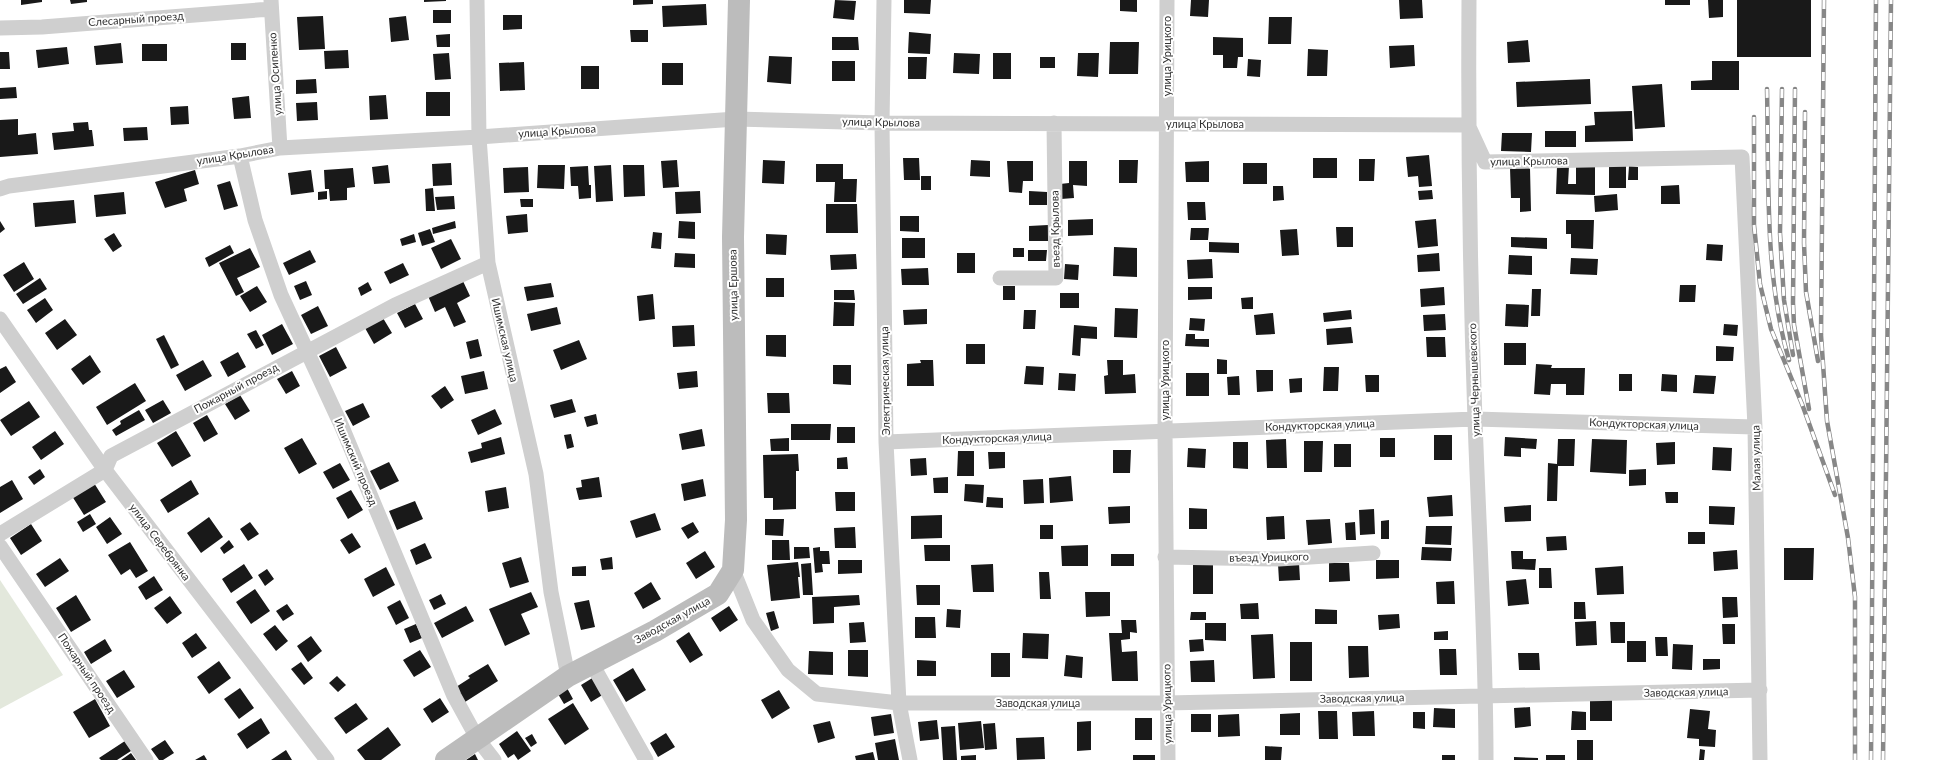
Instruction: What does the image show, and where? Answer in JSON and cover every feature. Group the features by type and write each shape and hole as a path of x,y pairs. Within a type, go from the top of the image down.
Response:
{"street":[{"name":"Ишимская улица","path":"477,0 479,137 488,262 536,474 551,592 568,676"},
{"name":"улица Ершова","path":"733,570 736,520 733,237 739,0"},
{"name":"Электрическая улица","path":"884,0 882,123 886,442 899,703 910,760"},
{"name":"улица Урицкого","path":"1167,0 1164,431 1166,703 1168,760"},
{"name":"улица Чернышевского","path":"1468,0 1468,125 1475,419 1486,695 1486,760"},
{"name":"Слесарный проезд","path":"0,28 42,27 271,4"},
{"name":"улица Осипенко","path":"271,4 280,148"},
{"name":"улица Крылова","path":"0,189 9,186 240,156 280,148 479,137 736,119 882,123 1468,125 1485,162 1742,157"},
{"name":"въезд Крылова","path":"1000,278 1056,278 1054,123"},
{"name":"Ишимский проезд","path":"240,156 255,220 278,287 342,427 454,696 477,738 494,760"},
{"name":"Малая улица","path":"1742,157 1755,427 1760,760"},
{"name":"Пожарный проезд","path":"0,534 105,470 111,456 306,350 395,305 488,262"},
{"name":"улица Серебрянка","path":"0,319 105,470 327,760"},
{"name":"Кондукторская улица","path":"886,442 1475,419 1755,427"},
{"name":"Пожарный проезд","path":"0,546 146,760"},
{"name":"въезд Урицкого","path":"1166,557 1279,558 1373,554"},
{"name":"Заводская улица","path":"446,760 568,676 655,631 718,594 733,570"},
{"name":"Заводская улица","path":"733,570 753,620 788,670 817,694 899,703 1166,703 1760,690"},
{"path":"592,664 646,760"}],"shaded area":[{"path":"0,580 63,675 0,709"}],"building":[{"path":"21,0 42,0 42,2 21,5"},
{"path":"70,0 87,0 87,2 71,4"},
{"path":"424,0 446,0 446,1 424,2"},
{"path":"633,0 653,0 653,4 633,5"},
{"path":"835,0 856,1 854,20 833,18"},
{"path":"904,0 931,0 930,14 904,13"},
{"path":"1120,0 1137,0 1137,12 1120,11"},
{"path":"1191,0 1209,0 1208,17 1190,16"},
{"path":"1399,0 1422,0 1423,18 1400,19"},
{"path":"1665,0 1690,0 1690,5 1665,5"},
{"path":"1708,0 1723,0 1723,17 1709,18"},
{"path":"1737,0 1811,0 1811,57 1737,57"},
{"path":"706,4 707,25 663,27 662,6"},
{"path":"433,10 451,10 451,23 433,23"},
{"path":"503,15 522,15 522,29 503,30"},
{"path":"323,16 325,49 299,50 297,17"},
{"path":"406,16 409,40 391,42 389,18"},
{"path":"1269,17 1292,17 1291,44 1268,44"},
{"path":"630,30 648,30 648,42 631,42"},
{"path":"909,32 931,34 930,54 908,53"},
{"path":"450,34 450,47 437,47 436,35"},
{"path":"832,37 858,37 859,50 832,50"},
{"path":"1213,37 1243,38 1243,57 1238,57 1237,68 1223,68 1223,55 1213,55"},
{"path":"1528,40 1530,62 1508,63 1507,42"},
{"path":"1110,42 1139,42 1138,74 1109,74"},
{"path":"121,43 123,63 96,65 94,46"},
{"path":"231,43 246,43 246,60 231,60"},
{"path":"142,44 167,44 167,61 142,61"},
{"path":"1414,45 1415,66 1390,68 1389,46"},
{"path":"67,47 69,64 38,68 36,50"},
{"path":"1308,49 1328,50 1327,76 1307,76"},
{"path":"348,50 349,68 325,69 324,51"},
{"path":"0,52 9,52 10,69 0,69"},
{"path":"449,53 451,79 435,80 433,54"},
{"path":"954,53 980,54 979,74 953,73"},
{"path":"993,53 1011,53 1011,79 993,79"},
{"path":"1078,53 1099,53 1098,77 1077,76"},
{"path":"769,56 792,57 791,84 767,82"},
{"path":"908,57 927,57 926,79 908,79"},
{"path":"1040,57 1055,57 1055,68 1040,68"},
{"path":"1248,59 1261,60 1260,77 1247,76"},
{"path":"832,61 855,61 855,81 832,81"},
{"path":"1712,61 1739,61 1739,90 1691,90 1691,81 1712,80"},
{"path":"524,62 525,90 500,91 499,63"},
{"path":"662,63 683,63 683,85 662,85"},
{"path":"581,66 599,66 599,89 581,89"},
{"path":"316,79 317,93 296,94 296,80"},
{"path":"1590,79 1591,104 1517,107 1516,82"},
{"path":"1662,84 1665,127 1635,129 1632,86"},
{"path":"16,87 17,98 0,99 0,88"},
{"path":"426,92 450,92 450,116 426,116"},
{"path":"386,95 388,119 370,120 369,96"},
{"path":"249,96 251,118 234,119 232,98"},
{"path":"317,102 318,120 297,121 296,103"},
{"path":"188,106 189,124 171,125 170,107"},
{"path":"1632,111 1633,141 1585,142 1585,126 1595,125 1594,112"},
{"path":"18,119 18,135 36,133 38,154 0,157 0,120"},
{"path":"88,122 89,130 92,130 94,146 54,150 52,133 74,131 73,123"},
{"path":"147,127 148,140 124,141 123,128"},
{"path":"1545,131 1576,131 1576,147 1545,147"},
{"path":"1502,133 1532,133 1531,152 1501,151"},
{"path":"1429,155 1432,186 1419,187 1418,176 1408,177 1406,157"},
{"path":"903,158 919,158 920,180 904,180"},
{"path":"1313,158 1337,158 1337,178 1313,178"},
{"path":"1359,159 1375,159 1374,181 1359,181"},
{"path":"677,160 679,187 663,188 661,161"},
{"path":"763,160 785,161 784,184 762,183"},
{"path":"971,160 990,161 990,177 970,176"},
{"path":"1119,160 1138,160 1137,183 1119,183"},
{"path":"1007,161 1033,161 1033,181 1023,181 1022,193 1009,192"},
{"path":"1069,161 1087,161 1087,186 1073,185 1074,198 1061,199 1060,184 1069,183"},
{"path":"1209,161 1209,182 1186,182 1185,162"},
{"path":"451,163 452,185 433,186 432,164"},
{"path":"1243,163 1267,163 1267,184 1243,184"},
{"path":"816,164 843,164 843,179 857,179 856,202 834,202 835,182 816,182"},
{"path":"1595,164 1595,195 1556,194 1557,166 1569,166 1568,184 1576,184 1576,165"},
{"path":"388,165 390,183 374,184 372,167"},
{"path":"538,165 565,165 564,189 537,188"},
{"path":"611,165 613,201 596,202 594,166"},
{"path":"623,165 644,165 645,196 624,197"},
{"path":"1609,165 1626,165 1626,188 1609,188"},
{"path":"588,166 589,185 591,185 591,198 579,199 578,186 571,186 570,167"},
{"path":"1629,166 1638,167 1638,180 1628,180"},
{"path":"528,167 529,192 504,193 503,168"},
{"path":"353,168 355,187 347,188 347,200 330,201 329,189 325,189 324,170"},
{"path":"1510,168 1530,168 1531,211 1520,212 1520,198 1511,198"},
{"path":"195,170 199,184 184,189 187,201 165,208 155,182"},
{"path":"311,170 314,192 291,195 288,173"},
{"path":"921,176 931,176 931,190 921,190"},
{"path":"230,181 238,206 224,210 217,185"},
{"path":"1679,185 1680,204 1661,204 1661,186"},
{"path":"1273,186 1283,186 1284,200 1273,201"},
{"path":"433,188 435,211 426,211 425,189"},
{"path":"1432,190 1433,199 1419,200 1418,191"},
{"path":"327,191 327,199 318,200 318,192"},
{"path":"700,191 701,213 676,214 675,192"},
{"path":"1029,191 1047,192 1047,205 1029,205"},
{"path":"124,192 126,214 96,217 94,195"},
{"path":"1617,194 1618,210 1595,212 1594,196"},
{"path":"454,196 455,209 437,210 435,197"},
{"path":"520,199 533,199 533,207 521,207"},
{"path":"74,200 76,223 35,227 33,203"},
{"path":"1187,202 1205,202 1206,220 1188,220"},
{"path":"826,204 857,204 858,233 826,233"},
{"path":"527,214 528,232 508,234 506,216"},
{"path":"900,216 919,216 919,232 900,231"},
{"path":"1093,219 1093,235 1068,236 1068,220"},
{"path":"1436,219 1438,246 1418,248 1415,221"},
{"path":"1566,220 1594,220 1593,249 1571,248 1571,234 1566,234"},
{"path":"0,221 5,229 0,233"},
{"path":"455,221 456,228 433,234 432,228"},
{"path":"679,221 695,222 695,239 678,238"},
{"path":"1048,225 1048,241 1029,241 1029,226"},
{"path":"1336,227 1353,227 1353,247 1337,247"},
{"path":"1191,228 1209,228 1208,240 1190,240"},
{"path":"430,229 435,242 422,246 418,233"},
{"path":"1297,229 1299,255 1282,256 1280,230"},
{"path":"653,232 662,233 661,249 651,248"},
{"path":"114,233 122,246 113,252 104,239"},
{"path":"414,234 416,242 402,246 400,239"},
{"path":"766,234 787,235 786,255 766,254"},
{"path":"1511,237 1547,238 1547,249 1511,247"},
{"path":"902,238 925,238 925,258 902,258"},
{"path":"451,239 461,259 441,269 431,248"},
{"path":"1209,242 1239,243 1239,253 1209,252"},
{"path":"1707,244 1723,245 1722,261 1706,260"},
{"path":"230,245 234,253 209,267 205,258"},
{"path":"1114,247 1137,248 1137,277 1113,276"},
{"path":"250,248 260,267 237,278 244,292 236,296 219,263"},
{"path":"1013,248 1024,248 1024,257 1013,257"},
{"path":"310,250 316,262 289,275 283,263"},
{"path":"1028,250 1047,250 1046,261 1028,261"},
{"path":"675,253 695,254 695,268 674,267"},
{"path":"957,253 975,253 975,273 957,273"},
{"path":"1439,253 1440,271 1418,272 1417,255"},
{"path":"856,254 857,269 831,270 830,255"},
{"path":"1509,255 1532,256 1532,275 1508,274"},
{"path":"1571,258 1598,259 1597,275 1570,274"},
{"path":"1212,259 1213,278 1188,279 1187,260"},
{"path":"24,262 34,279 14,292 3,275"},
{"path":"403,263 409,275 390,284 384,272"},
{"path":"1065,264 1079,265 1078,280 1064,279"},
{"path":"928,268 929,285 902,285 901,269"},
{"path":"40,278 47,289 23,304 16,294"},
{"path":"766,278 784,278 784,297 766,297"},
{"path":"462,279 470,296 457,303 466,322 454,327 445,307 435,312 428,296"},
{"path":"306,281 312,295 300,300 294,286"},
{"path":"368,282 372,290 361,296 358,288"},
{"path":"551,283 554,297 527,301 524,287"},
{"path":"1680,285 1696,285 1695,302 1679,302"},
{"path":"257,286 267,302 250,312 240,296"},
{"path":"1003,286 1015,286 1015,300 1003,300"},
{"path":"1188,287 1212,287 1212,299 1188,300"},
{"path":"1444,287 1445,305 1421,307 1420,289"},
{"path":"1532,289 1541,289 1540,316 1531,316"},
{"path":"834,290 854,290 855,300 834,300"},
{"path":"1060,293 1079,293 1079,308 1060,308"},
{"path":"653,294 655,319 639,321 637,296"},
{"path":"1253,297 1253,309 1242,309 1241,298"},
{"path":"45,298 53,310 36,323 27,310"},
{"path":"834,302 855,303 854,326 833,326"},
{"path":"415,304 423,319 405,328 397,313"},
{"path":"1506,304 1529,305 1528,327 1505,326"},
{"path":"318,306 328,326 311,334 301,315"},
{"path":"557,307 561,324 531,331 527,314"},
{"path":"1115,308 1138,309 1137,338 1114,337"},
{"path":"927,309 927,324 904,325 903,310"},
{"path":"1024,310 1036,310 1035,329 1023,329"},
{"path":"1351,310 1352,319 1324,322 1323,313"},
{"path":"1273,313 1275,334 1256,335 1254,315"},
{"path":"1445,314 1446,330 1424,331 1423,315"},
{"path":"383,318 392,333 374,344 365,328"},
{"path":"1190,318 1205,319 1204,331 1189,330"},
{"path":"65,319 77,335 57,350 45,333"},
{"path":"282,324 293,344 272,355 262,335"},
{"path":"1724,324 1738,325 1737,336 1723,335"},
{"path":"694,325 695,346 673,347 672,326"},
{"path":"1074,325 1097,327 1097,339 1081,338 1080,356 1072,355"},
{"path":"1351,327 1353,343 1327,345 1326,329"},
{"path":"256,330 264,345 256,349 247,334"},
{"path":"1186,334 1195,334 1195,339 1209,339 1209,347 1185,346"},
{"path":"164,335 179,365 171,369 156,339"},
{"path":"766,335 786,335 786,357 766,356"},
{"path":"1426,337 1445,337 1446,357 1427,357"},
{"path":"478,339 482,356 470,359 466,342"},
{"path":"579,340 587,359 561,370 553,350"},
{"path":"1504,343 1526,343 1526,365 1504,365"},
{"path":"966,344 985,344 985,364 966,364"},
{"path":"1716,346 1734,347 1733,361 1716,361"},
{"path":"336,347 347,368 330,377 319,356"},
{"path":"238,352 246,367 228,377 220,362"},
{"path":"90,355 101,372 83,385 71,369"},
{"path":"1217,359 1227,360 1227,374 1217,374"},
{"path":"203,360 212,376 185,391 176,375"},
{"path":"920,360 933,360 934,386 907,386 907,364 921,363"},
{"path":"1107,360 1123,360 1123,375 1135,374 1136,393 1105,394 1104,376 1108,375"},
{"path":"1536,364 1552,365 1551,368 1585,368 1584,395 1566,395 1566,384 1551,384 1550,395 1534,394"},
{"path":"833,365 851,365 851,385 833,384"},
{"path":"6,366 16,382 0,393 0,369"},
{"path":"1026,366 1044,367 1043,385 1024,384"},
{"path":"1324,367 1339,367 1338,391 1323,391"},
{"path":"1256,370 1273,370 1273,391 1257,392"},
{"path":"292,371 300,386 286,394 277,379"},
{"path":"484,371 488,389 465,394 461,376"},
{"path":"697,371 698,387 679,389 677,373"},
{"path":"1059,373 1076,374 1075,391 1058,390"},
{"path":"1186,373 1209,373 1209,396 1186,396"},
{"path":"1619,374 1632,374 1632,391 1619,391"},
{"path":"1662,374 1677,375 1677,392 1661,391"},
{"path":"1365,375 1379,375 1379,392 1366,392"},
{"path":"1695,375 1716,376 1714,394 1693,393"},
{"path":"1239,376 1240,395 1228,395 1227,377"},
{"path":"1302,378 1302,392 1290,393 1289,379"},
{"path":"135,383 146,401 107,425 96,407"},
{"path":"445,386 454,400 441,409 431,396"},
{"path":"767,393 789,393 790,413 768,413"},
{"path":"240,395 250,411 235,420 225,404"},
{"path":"572,399 576,412 554,418 550,405"},
{"path":"163,400 171,413 153,423 145,410"},
{"path":"29,401 40,417 11,436 0,420"},
{"path":"363,403 370,417 353,426 345,411"},
{"path":"495,409 502,424 478,435 471,420"},
{"path":"139,410 145,420 116,436 112,430 121,424 120,421"},
{"path":"596,414 598,424 587,427 584,417"},
{"path":"207,415 218,434 204,442 193,423"},
{"path":"791,424 831,424 830,440 791,440"},
{"path":"837,427 855,427 855,443 837,443"},
{"path":"702,429 705,446 682,450 679,434"},
{"path":"55,431 64,444 41,460 32,447"},
{"path":"176,431 191,456 172,467 157,443"},
{"path":"571,434 574,447 567,449 564,435"},
{"path":"1434,435 1452,435 1452,460 1434,460"},
{"path":"501,437 505,454 471,463 468,452 482,448 481,443"},
{"path":"1505,437 1537,439 1536,449 1521,448 1521,457 1504,456"},
{"path":"302,438 317,464 299,474 284,448"},
{"path":"789,438 789,451 771,451 770,439"},
{"path":"1380,438 1395,438 1395,457 1380,457"},
{"path":"1286,439 1287,468 1267,468 1266,440"},
{"path":"1558,439 1575,439 1574,466 1558,466 1557,501 1547,501 1548,463 1557,464"},
{"path":"1592,439 1627,440 1626,474 1590,472"},
{"path":"1304,441 1323,441 1322,472 1304,472"},
{"path":"1233,442 1248,442 1248,469 1233,468"},
{"path":"1675,442 1675,464 1657,465 1656,443"},
{"path":"1334,444 1351,444 1351,467 1334,467"},
{"path":"1713,447 1732,448 1731,471 1712,470"},
{"path":"1188,448 1206,449 1205,468 1187,467"},
{"path":"1113,450 1131,450 1130,473 1113,473"},
{"path":"958,451 974,451 974,476 957,476"},
{"path":"988,452 1005,452 1005,468 989,469"},
{"path":"798,454 799,471 796,471 796,509 773,510 773,498 764,498 763,455"},
{"path":"847,457 848,469 837,469 837,458"},
{"path":"926,458 927,475 911,476 910,459"},
{"path":"389,462 399,481 380,490 370,471"},
{"path":"340,463 350,480 333,489 323,472"},
{"path":"40,469 45,477 34,485 28,477"},
{"path":"1646,469 1646,485 1629,486 1629,470"},
{"path":"1071,476 1073,501 1050,503 1049,478"},
{"path":"599,477 602,497 579,500 576,488 582,487 581,480"},
{"path":"948,477 948,493 934,493 933,478"},
{"path":"703,479 706,496 684,501 681,484"},
{"path":"1043,479 1044,503 1024,504 1023,480"},
{"path":"12,480 23,499 0,513 0,487"},
{"path":"191,480 199,494 168,513 160,500"},
{"path":"94,483 106,502 84,515 72,496"},
{"path":"965,484 984,485 983,503 964,501"},
{"path":"506,487 509,508 488,512 485,491"},
{"path":"351,490 363,510 348,519 336,498"},
{"path":"835,492 855,492 855,511 836,511"},
{"path":"1665,492 1678,492 1678,503 1666,503"},
{"path":"1452,495 1453,516 1429,517 1427,497"},
{"path":"987,497 1003,498 1003,508 986,507"},
{"path":"415,501 423,519 397,530 389,511"},
{"path":"1531,505 1531,521 1505,522 1504,507"},
{"path":"1130,506 1130,523 1109,524 1108,507"},
{"path":"1709,506 1735,507 1734,525 1709,524"},
{"path":"1189,508 1207,509 1207,529 1189,529"},
{"path":"1374,509 1375,534 1360,535 1359,510"},
{"path":"655,513 661,530 636,538 630,521"},
{"path":"90,514 96,524 83,532 77,522"},
{"path":"942,515 942,538 911,539 911,516"},
{"path":"1284,516 1285,539 1267,540 1266,517"},
{"path":"110,517 122,534 107,544 96,527"},
{"path":"209,517 223,537 201,553 187,533"},
{"path":"765,519 784,519 783,536 765,535"},
{"path":"1330,519 1332,543 1308,545 1306,520"},
{"path":"1389,520 1389,539 1381,539 1381,521"},
{"path":"250,522 259,534 248,541 240,529"},
{"path":"693,522 699,532 688,539 681,528"},
{"path":"1355,522 1356,540 1346,540 1345,523"},
{"path":"31,524 42,541 21,555 10,538"},
{"path":"1040,525 1053,525 1053,539 1040,539"},
{"path":"1426,526 1452,526 1451,545 1425,544"},
{"path":"855,527 856,548 835,548 834,528"},
{"path":"1688,532 1705,532 1705,544 1688,544"},
{"path":"352,533 361,547 349,554 340,540"},
{"path":"1566,536 1567,550 1547,551 1546,537"},
{"path":"229,540 234,547 224,554 220,548"},
{"path":"772,540 789,540 790,560 772,560"},
{"path":"130,542 148,571 136,578 130,569 121,575 108,555"},
{"path":"425,543 432,558 416,565 410,550"},
{"path":"924,545 950,545 950,561 925,561"},
{"path":"1088,545 1088,566 1062,566 1061,546"},
{"path":"794,547 809,547 810,558 794,559"},
{"path":"820,547 820,551 829,551 830,564 822,564 823,572 815,573 813,548"},
{"path":"1422,547 1452,548 1451,561 1421,560"},
{"path":"1784,548 1814,548 1813,580 1784,580"},
{"path":"1737,550 1738,569 1714,571 1713,552"},
{"path":"705,551 715,567 696,579 686,563"},
{"path":"1511,551 1523,551 1523,559 1536,559 1535,570 1512,569"},
{"path":"1111,554 1134,554 1134,566 1111,566"},
{"path":"521,557 529,582 510,588 502,563"},
{"path":"612,557 613,569 602,570 600,559"},
{"path":"60,558 69,571 45,587 36,574"},
{"path":"838,560 862,560 862,573 838,574"},
{"path":"1376,560 1399,560 1399,578 1376,579"},
{"path":"798,562 800,598 771,601 767,565"},
{"path":"811,563 813,595 803,595 801,564"},
{"path":"1299,563 1300,580 1279,581 1278,564"},
{"path":"1329,563 1349,563 1350,581 1329,582"},
{"path":"244,564 253,578 231,593 222,579"},
{"path":"993,564 994,592 973,592 971,565"},
{"path":"1193,565 1213,565 1213,594 1193,594"},
{"path":"586,566 586,576 572,576 572,567"},
{"path":"1623,566 1624,594 1597,595 1595,568"},
{"path":"386,567 395,585 373,597 364,579"},
{"path":"1539,568 1551,568 1552,588 1539,588"},
{"path":"267,569 274,579 265,586 258,575"},
{"path":"1039,572 1049,572 1051,599 1040,599"},
{"path":"154,576 163,590 146,600 138,587"},
{"path":"1526,579 1529,604 1508,606 1506,581"},
{"path":"1454,581 1455,604 1437,604 1436,582"},
{"path":"651,582 661,599 643,609 634,593"},
{"path":"916,585 940,585 940,605 917,605"},
{"path":"255,589 270,611 251,624 236,602"},
{"path":"531,592 538,607 521,614 530,634 505,646 489,609"},
{"path":"1085,592 1110,592 1110,616 1086,617"},
{"path":"441,594 446,604 434,610 429,600"},
{"path":"76,595 91,620 71,632 56,608"},
{"path":"859,595 860,605 834,607 834,623 813,624 812,597"},
{"path":"170,596 182,613 167,624 154,608"},
{"path":"1722,597 1737,597 1738,617 1723,618"},
{"path":"400,600 409,618 396,625 387,607"},
{"path":"589,600 595,627 581,630 574,603"},
{"path":"1574,602 1585,602 1586,619 1574,619"},
{"path":"1258,603 1259,619 1241,619 1240,604"},
{"path":"287,604 294,614 283,621 276,611"},
{"path":"466,606 474,621 442,638 434,623"},
{"path":"729,606 738,620 720,632 711,618"},
{"path":"947,609 961,610 960,628 946,627"},
{"path":"1315,609 1337,610 1337,624 1315,624"},
{"path":"774,611 779,628 771,631 766,613"},
{"path":"1191,612 1206,612 1206,620 1190,620"},
{"path":"1399,614 1400,628 1379,630 1378,615"},
{"path":"915,617 935,617 936,638 915,638"},
{"path":"1121,620 1136,620 1137,633 1130,632 1130,639 1121,640 1122,652 1137,651 1138,681 1112,681 1109,633 1122,633"},
{"path":"1596,621 1597,645 1576,646 1575,622"},
{"path":"864,622 866,642 850,643 849,623"},
{"path":"1610,622 1625,622 1625,643 1611,643"},
{"path":"1205,623 1226,623 1226,641 1205,640"},
{"path":"416,624 422,638 410,643 404,629"},
{"path":"1722,624 1735,624 1735,644 1723,644"},
{"path":"275,625 288,641 276,651 263,634"},
{"path":"1448,631 1448,640 1434,640 1434,632"},
{"path":"689,632 703,655 690,663 676,641"},
{"path":"196,633 207,648 192,658 182,643"},
{"path":"1023,633 1049,634 1048,659 1022,658"},
{"path":"1273,634 1275,678 1253,679 1251,635"},
{"path":"311,636 322,651 308,662 297,646"},
{"path":"1655,637 1667,637 1668,656 1656,656"},
{"path":"105,639 112,651 91,664 84,652"},
{"path":"1203,639 1204,651 1190,652 1189,640"},
{"path":"1627,641 1646,641 1646,662 1627,662"},
{"path":"1290,642 1312,642 1312,681 1290,681"},
{"path":"1673,644 1693,645 1692,670 1672,669"},
{"path":"1348,646 1368,646 1369,677 1349,678"},
{"path":"1439,649 1456,649 1457,675 1440,675"},
{"path":"420,650 431,667 414,677 403,660"},
{"path":"848,650 868,650 868,677 848,676"},
{"path":"809,651 833,652 833,675 808,674"},
{"path":"991,653 1010,653 1010,677 991,677"},
{"path":"1518,653 1539,653 1540,670 1519,670"},
{"path":"1066,655 1083,657 1082,678 1064,676"},
{"path":"1703,659 1720,659 1720,669 1703,670"},
{"path":"917,660 936,661 936,676 917,676"},
{"path":"1214,660 1215,682 1191,682 1190,661"},
{"path":"219,661 231,678 209,694 197,677"},
{"path":"301,662 313,678 304,685 291,669"},
{"path":"488,664 498,681 465,702 456,687 470,678 468,676"},
{"path":"633,668 646,690 626,702 613,680"},
{"path":"124,670 135,687 117,698 106,681"},
{"path":"337,676 346,685 338,692 329,683"},
{"path":"594,677 604,694 591,702 581,685"},
{"path":"240,688 254,708 239,719 224,699"},
{"path":"567,688 573,699 564,704 558,694"},
{"path":"779,690 790,708 772,719 761,700"},
{"path":"440,698 449,712 432,723 423,709"},
{"path":"1590,698 1612,698 1612,721 1590,721"},
{"path":"95,699 110,726 89,738 73,712"},
{"path":"356,703 368,719 346,734 334,718"},
{"path":"573,703 589,729 565,745 548,719"},
{"path":"1530,707 1531,726 1515,728 1514,708"},
{"path":"1434,708 1455,709 1455,728 1433,727"},
{"path":"1690,709 1710,711 1708,729 1716,730 1715,747 1699,746 1699,739 1687,738"},
{"path":"1318,711 1337,711 1338,739 1319,739"},
{"path":"1374,711 1375,736 1353,736 1352,712"},
{"path":"1572,711 1586,712 1586,730 1571,730"},
{"path":"1413,712 1425,712 1425,729 1413,728"},
{"path":"1300,713 1300,735 1280,735 1280,714"},
{"path":"891,714 894,733 874,736 871,717"},
{"path":"1191,714 1211,714 1211,732 1191,732"},
{"path":"1239,714 1240,736 1218,737 1218,715"},
{"path":"261,718 270,733 247,749 237,734"},
{"path":"1135,718 1152,718 1152,740 1135,740"},
{"path":"937,720 939,739 920,741 918,722"},
{"path":"830,721 835,738 818,743 813,725"},
{"path":"981,721 984,748 960,750 958,723"},
{"path":"1091,721 1091,750 1077,751 1077,722"},
{"path":"995,723 997,749 985,750 983,724"},
{"path":"955,726 957,760 943,760 941,727"},
{"path":"388,727 401,745 381,760 365,760 357,750"},
{"path":"517,731 531,751 518,760 514,754 508,758 499,744"},
{"path":"666,733 675,747 658,757 650,743"},
{"path":"532,734 537,743 531,747 525,738"},
{"path":"1044,737 1045,759 1017,760 1016,738"},
{"path":"128,739 134,749 117,760 101,760 99,758"},
{"path":"895,739 899,760 878,760 875,743"},
{"path":"165,740 174,753 163,760 159,760 151,749"},
{"path":"1577,740 1593,740 1593,760 1577,760"},
{"path":"1265,746 1282,747 1281,760 1265,760"},
{"path":"1700,749 1705,750 1704,760 1699,760"},
{"path":"286,750 292,760 271,760"},
{"path":"873,752 875,760 856,760 855,756"},
{"path":"131,753 136,760 121,760"},
{"path":"475,754 478,760 466,760"},
{"path":"204,755 207,760 195,760"},
{"path":"976,755 976,760 961,760 961,756"},
{"path":"1133,755 1155,755 1155,760 1133,760"},
{"path":"1442,755 1455,755 1455,760 1442,760"},
{"path":"1546,755 1565,755 1565,760 1546,760"},
{"path":"1514,757 1538,758 1538,760 1514,760"}],"railway":[{"path":"1824,0 1821,335 1827,421 1848,538 1855,597 1855,760"},
{"path":"1871,760 1876,0"},
{"path":"1883,760 1891,0"},
{"path":"1767,89 1769,226 1775,294 1789,360"},
{"path":"1782,89 1780,233 1784,300 1793,355"},
{"path":"1795,89 1793,303 1794,325 1809,409"},
{"path":"1805,112 1804,243 1806,292 1818,361"},
{"path":"1754,117 1754,225 1760,284 1771,329 1802,404 1835,495"}]}
